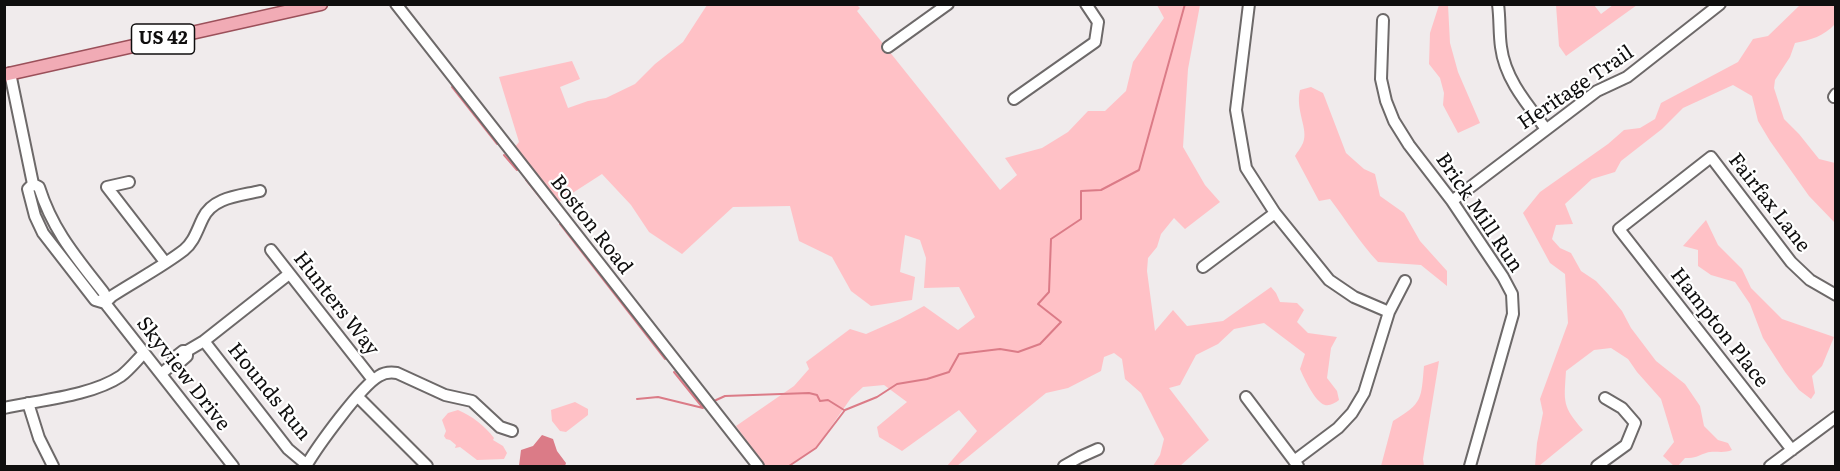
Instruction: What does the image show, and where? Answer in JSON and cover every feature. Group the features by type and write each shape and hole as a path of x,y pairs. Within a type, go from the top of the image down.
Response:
{"main road":[{"name":"US 42","path":"7,74 321,4"}],"street":[{"name":"Boston Road","path":"396,4 758,466"},
{"path":"888,48 948,4"},
{"path":"1014,99 1095,42 1098,22 1086,4"},
{"path":"1249,4 1236,110 1246,168 1275,213 1329,280 1354,297 1389,312"},
{"path":"1498,4 1501,49 1507,72 1546,129"},
{"name":"Heritage Trail","path":"1452,201 1597,91 1627,77 1720,4"},
{"name":"Brick Mill Run","path":"1383,20 1382,79 1386,101 1394,121 1409,145 1452,201 1512,294 1513,314 1470,466"},
{"name":"Skyview Drive","path":"7,74 33,183 28,189 35,216 43,233 94,300 105,303 233,466"},
{"name":"Fairfax Lane","path":"1618,229 1711,157 1791,262 1810,280 1836,295"},
{"path":"129,182 107,187 165,262"},
{"path":"105,303 112,296 184,250 203,218 214,205 222,200 260,191"},
{"path":"1203,267 1275,213"},
{"name":"Hampton Place","path":"1618,229 1792,450"},
{"name":"Hunters Way","path":"271,250 373,380"},
{"path":"160,374 174,363 174,358 183,351 188,351 204,341 290,274"},
{"path":"1246,397 1296,464 1338,428 1352,413 1364,393 1389,312 1405,281"},
{"name":"Hounds Run","path":"204,341 288,449 306,466"},
{"path":"4,408 79,392 106,383 121,375 144,353"},
{"path":"306,466 358,396 373,380 388,372 397,373 445,395 472,402 500,427 513,431"},
{"path":"358,396 428,466"},
{"path":"1597,466 1626,445 1635,423 1622,408 1605,398"},
{"path":"28,403 39,438 53,466"},
{"path":"1770,466 1835,419"},
{"path":"1064,466 1098,449"}],"shaded area":[{"path":"1801,4 1835,5 1835,24 1817,37 1795,43 1790,57 1775,80 1774,88 1784,119 1819,159 1835,163 1835,223 1809,196 1770,141 1758,121 1752,96 1733,85 1683,108 1662,129 1621,161 1615,172 1592,179 1565,204 1573,224 1556,225 1552,239 1560,248 1571,253 1581,271 1596,281 1608,294 1656,361 1685,384 1700,406 1704,426 1718,440 1728,443 1732,450 1709,452 1685,458 1678,466 1674,466 1663,456 1674,442 1661,399 1628,359 1611,348 1594,350 1566,371 1566,403 1571,415 1583,430 1539,466 1535,466 1543,413 1540,399 1568,323 1565,274 1550,263 1523,213 1540,192 1624,130 1640,128 1655,119 1661,103 1738,62 1753,39 1768,36"},
{"path":"707,5 857,5 860,8 857,11 1000,190 1017,175 1005,158 1042,148 1068,132 1088,111 1105,111 1126,91 1133,62 1164,18 1157,5 1200,5 1188,69 1183,147 1205,185 1220,202 1185,229 1174,218 1161,234 1157,247 1148,258 1147,271 1155,331 1173,310 1187,326 1223,321 1271,287 1280,302 1297,303 1304,310 1297,322 1308,333 1337,337 1331,348 1327,378 1337,391 1339,400 1325,405 1317,399 1300,369 1305,354 1264,323 1234,329 1218,344 1196,355 1180,385 1169,388 1209,440 1180,466 1153,466 1160,455 1164,439 1141,393 1125,379 1122,359 1114,353 1104,357 1101,371 1068,388 1046,393 957,466 947,466 977,431 959,410 902,451 879,437 877,427 907,402 884,385 863,387 851,398 816,448 789,466 765,466 736,426 794,386 809,369 806,362 850,329 866,334 924,306 958,330 975,317 959,287 924,288 926,258 920,240 905,235 900,272 915,277 912,300 871,306 851,291 832,257 799,241 790,206 733,207 682,254 649,232 631,205 602,174 557,203 514,148 519,142 499,77 572,61 580,79 560,87 568,108 606,98 635,84 655,64 683,42"},
{"path":"1439,5 1448,5 1450,43 1458,72 1480,123 1458,133 1443,105 1444,93 1440,78 1429,64 1430,33"},
{"path":"1556,5 1594,5 1601,14 1613,5 1637,5 1566,56 1559,46"},
{"path":"1311,87 1323,93 1346,153 1364,169 1375,174 1380,196 1404,213 1420,241 1447,271 1447,286 1421,265 1378,262 1330,199 1319,201 1295,156 1304,138 1299,105 1300,90"},
{"path":"1706,220 1718,245 1742,269 1751,288 1782,319 1834,337 1822,366 1812,376 1815,393 1811,399 1799,390 1785,372 1763,338 1750,304 1735,282 1711,275 1698,266 1698,250 1683,246"},
{"path":"1439,361 1423,459 1424,466 1381,466 1393,421 1410,409 1419,399 1424,366"},
{"path":"575,402 588,409 588,415 566,432 560,431 552,421 551,410"},
{"path":"458,410 478,422 494,438 493,440 503,446 507,453 504,459 477,460 460,447 455,448 456,445 446,439 442,420 448,413"},
{"path":"542,435 553,439 557,451 566,463 565,466 519,466 521,450 533,446"}],"waterway":[{"path":"789,466 816,448 845,410 877,397 897,384 927,379 949,372 959,354 1000,349 1018,352 1040,344 1061,322 1038,304 1049,292 1051,239 1081,219 1081,191 1101,190 1139,170 1185,4"},
{"path":"452,87 497,144"},
{"path":"504,155 517,170"},
{"path":"526,180 554,215"},
{"path":"560,224 665,359"},
{"path":"674,372 703,408"},
{"path":"714,401 725,396 809,393 817,395 820,401 828,400 844,410"},
{"path":"637,399 658,397 703,408"}]}
